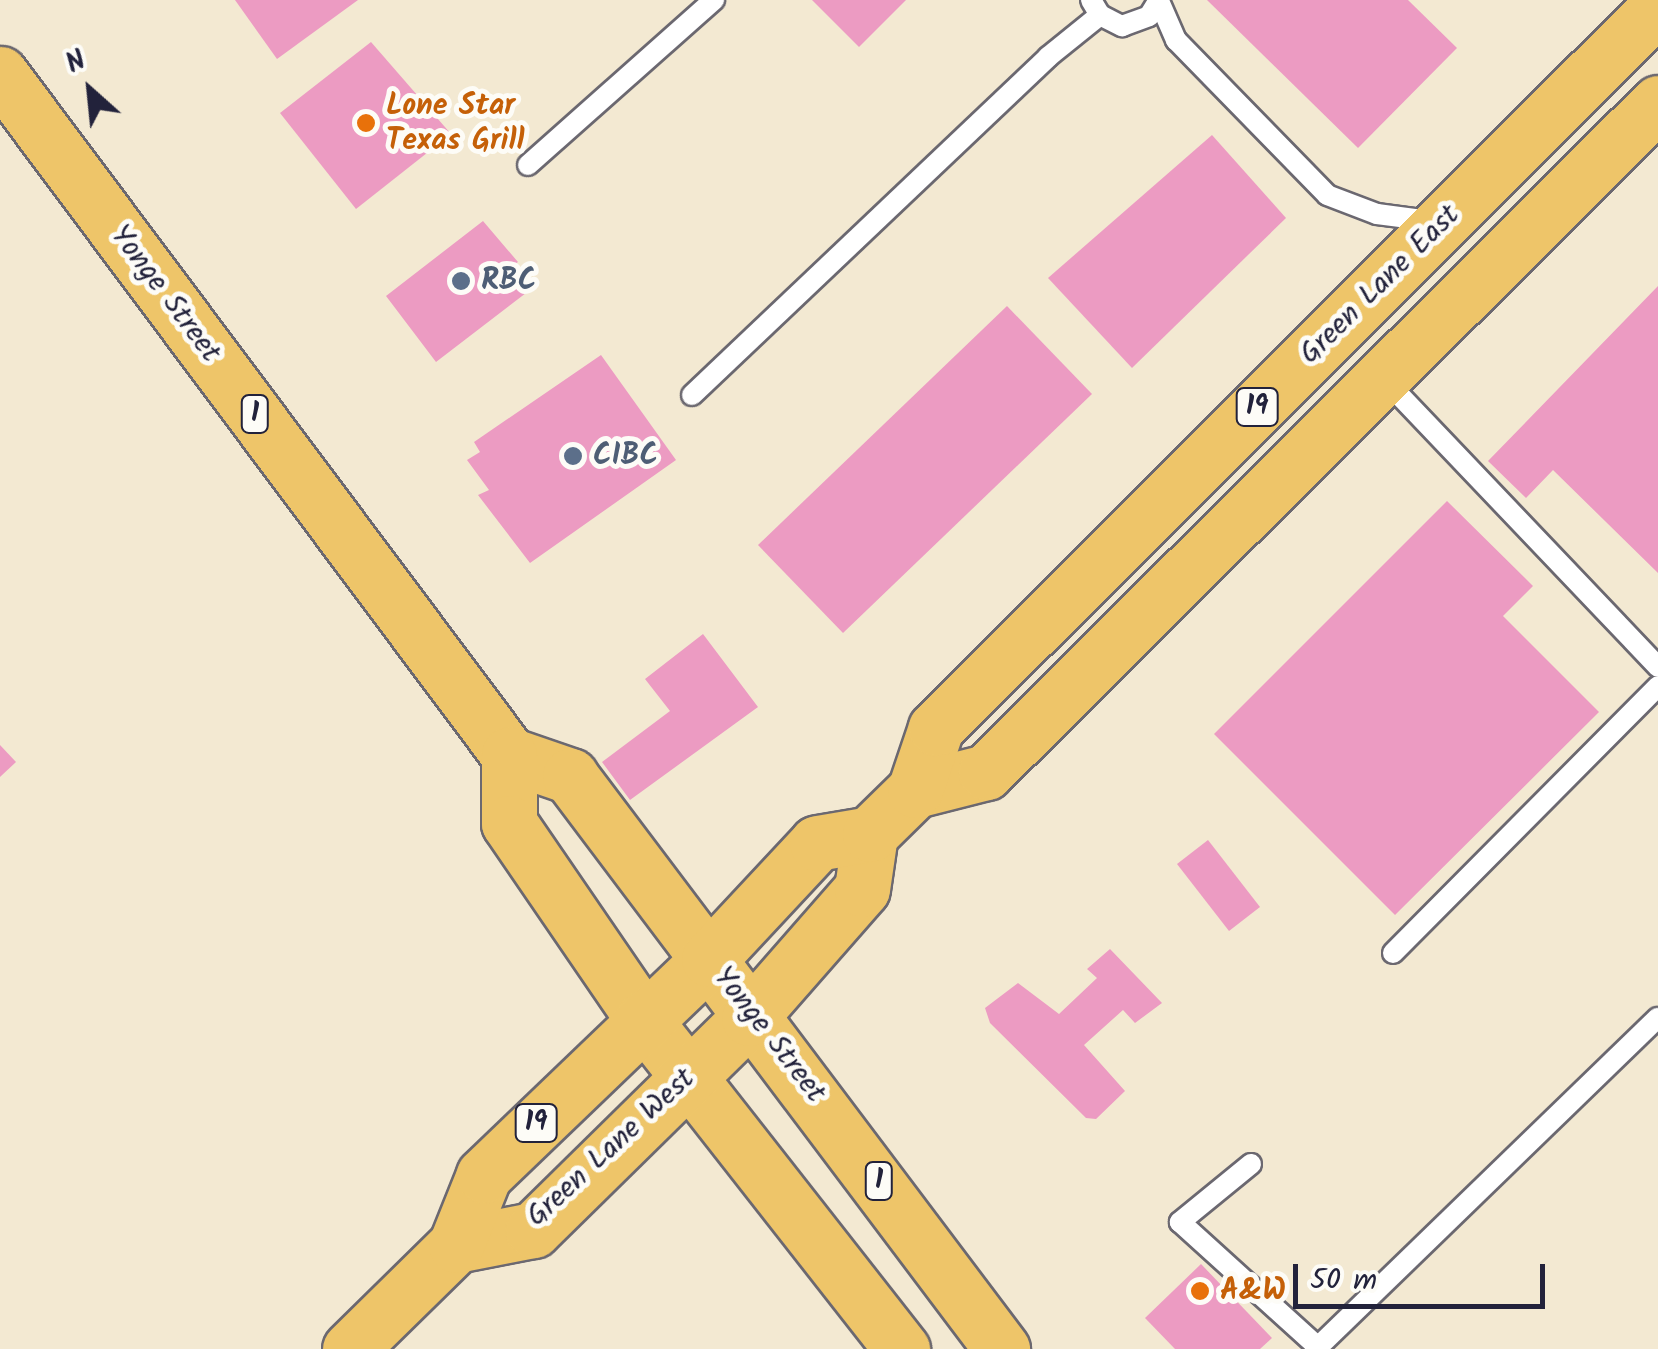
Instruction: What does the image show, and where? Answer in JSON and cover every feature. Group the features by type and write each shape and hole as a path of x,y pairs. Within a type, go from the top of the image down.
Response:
{"main road":[{"name":"Green Lane East","path":"870,834 915,790 936,728 1658,7"},
{"name":"Yonge Street","path":"0,74 509,755 570,776 710,959 749,1018 816,1096 1002,1349"},
{"name":"19","path":"915,790 986,772 1380,375 1658,103"},
{"path":"509,755 508,823 643,1020 902,1349"},
{"name":"19","path":"350,1349 456,1246 484,1176 710,959 817,842 870,834 862,888 749,1018"},
{"name":"Green Lane West","path":"456,1246 533,1230 749,1018"}],"lane":[{"path":"528,165 714,0"},
{"path":"692,396 1096,8 1134,24 1159,1 1176,40 1327,195 1377,214 1442,223"},
{"path":"1380,375 1658,667"},
{"path":"1393,953 1658,686"},
{"path":"1251,1164 1180,1222 1319,1348 1658,1018"}],"building":[{"path":"235,0 358,0 277,59"},
{"path":"812,0 906,0 859,47"},
{"path":"1207,0 1408,0 1457,48 1358,148"},
{"name":"Lone Star Texas Grill","path":"371,42 451,134 356,209 280,113"},
{"path":"1212,135 1286,218 1132,368 1048,278"},
{"name":"RBC","path":"483,221 518,262 507,269 526,293 436,362 386,296"},
{"path":"1658,286 1658,573 1553,470 1526,498 1488,461"},
{"path":"1007,306 1092,394 843,633 758,545"},
{"name":"CIBC","path":"601,355 676,460 530,563 478,495 489,490 467,460 480,452 474,442"},
{"path":"1447,501 1533,586 1503,616 1599,712 1395,915 1214,734"},
{"path":"703,634 758,707 630,800 602,762 670,711 645,679"},
{"path":"0,745 16,762 0,777"},
{"path":"1208,840 1260,907 1229,931 1177,864"},
{"path":"1110,949 1162,1003 1135,1023 1123,1010 1084,1045 1125,1091 1096,1119 1086,1118 990,1023 985,1008 1018,983 1059,1014 1097,978 1087,969"},
{"name":"A&W","path":"1201,1264 1272,1338 1260,1349 1175,1349 1145,1318"}],"place":[{"name":"Lone Star Texas Grill","path":"366,123"},
{"name":"RBC","path":"461,281"},
{"name":"CIBC","path":"573,456"},
{"name":"A&W","path":"1200,1291"}]}
